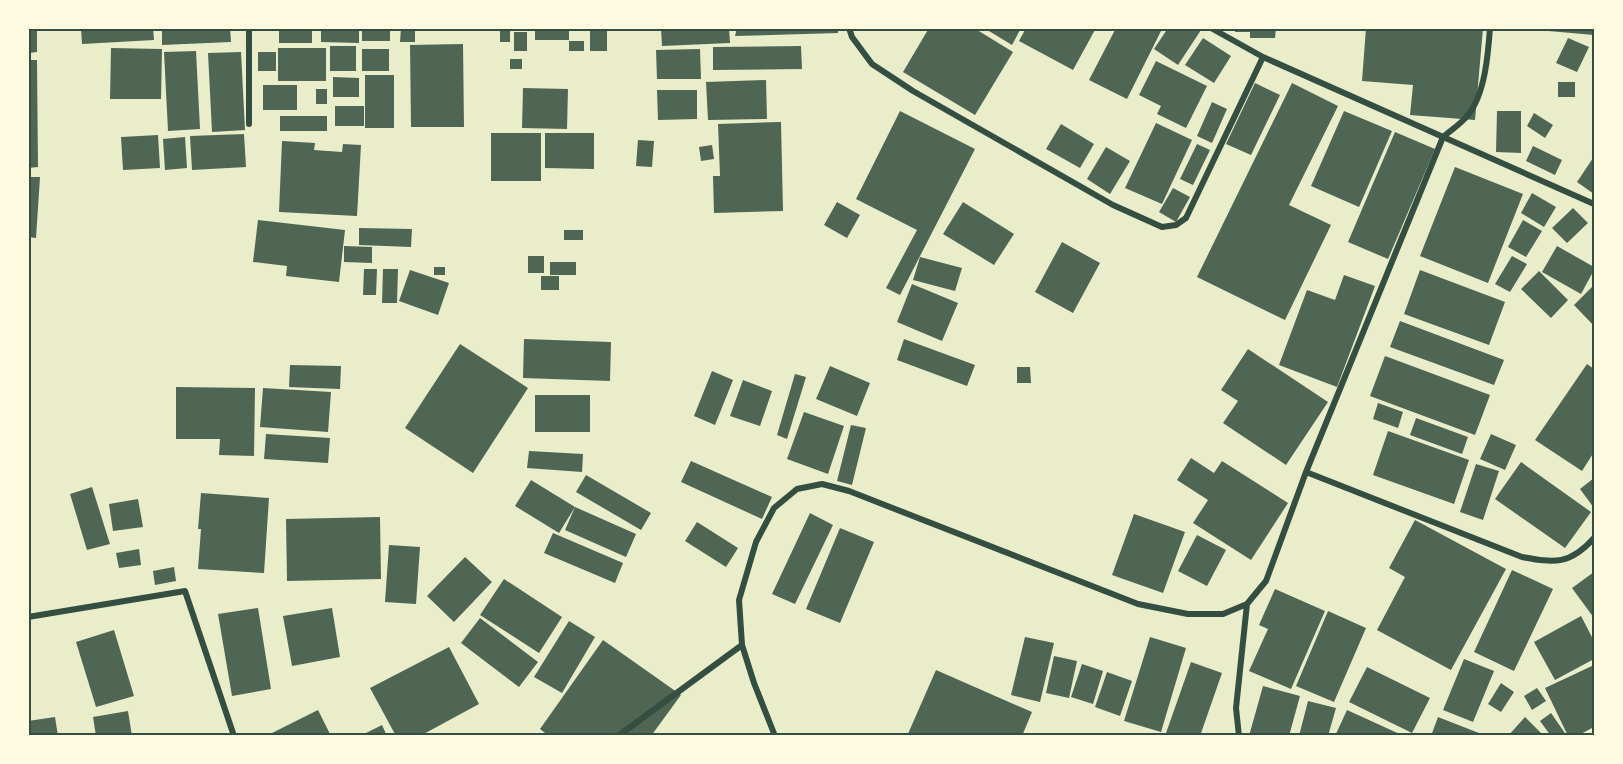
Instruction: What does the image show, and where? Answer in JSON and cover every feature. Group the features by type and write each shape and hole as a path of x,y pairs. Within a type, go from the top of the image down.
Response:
{"street":[{"path":"249,28 249,124"},
{"path":"849,28 852,37 872,64 912,91 1113,205 1162,227 1176,225 1186,218 1263,57"},
{"path":"1211,28 1263,57 1594,204"},
{"path":"775,735 754,684 742,645 739,600 756,542 774,508 797,489 822,484 849,491 1138,604 1188,614 1223,614 1247,604 1266,582 1305,472 1443,137 1467,117 1476,103 1482,85 1490,28"},
{"path":"1305,472 1522,557 1547,562 1567,560 1594,538"},
{"path":"28,617 185,591 234,735"},
{"path":"1239,735 1236,708 1247,604"},
{"path":"618,735 742,645"}],"building":[{"path":"28,28 37,28 37,52 28,53"},
{"path":"81,28 153,28 154,40 82,44"},
{"path":"162,28 230,28 231,42 162,45"},
{"path":"279,28 312,28 312,43 279,43"},
{"path":"321,28 359,28 359,43 321,42"},
{"path":"401,28 415,28 415,42 400,42"},
{"path":"500,28 510,28 510,42 500,42"},
{"path":"535,28 569,28 569,40 535,40"},
{"path":"590,28 607,28 607,51 590,51"},
{"path":"661,28 729,28 730,43 662,46"},
{"path":"737,28 838,28 838,33 735,36"},
{"path":"929,28 974,28 1013,52 975,115 903,72"},
{"path":"984,28 1021,28 1012,45"},
{"path":"1026,28 1096,28 1073,70 1019,41"},
{"path":"1116,28 1156,28 1161,31 1127,99 1089,80"},
{"path":"1168,28 1198,28 1201,30 1178,65 1154,49"},
{"path":"1235,28 1276,28 1275,38 1250,38 1250,32 1235,32"},
{"path":"1366,28 1483,28 1475,120 1410,115 1413,85 1362,81"},
{"path":"1537,28 1594,28 1594,35 1537,30"},
{"path":"362,31 390,31 390,41 362,41"},
{"path":"514,32 527,32 527,51 514,51"},
{"path":"1203,38 1231,56 1214,83 1185,65"},
{"path":"1568,38 1589,47 1577,72 1556,63"},
{"path":"569,41 584,41 584,51 569,51"},
{"path":"463,44 464,127 411,127 410,45"},
{"path":"330,46 356,46 356,71 330,71"},
{"path":"801,46 802,69 713,70 713,47"},
{"path":"111,48 162,49 161,99 110,99"},
{"path":"278,48 326,48 326,81 278,81"},
{"path":"362,49 389,49 389,71 362,71"},
{"path":"700,49 701,79 657,79 656,50"},
{"path":"196,51 200,129 168,131 164,52"},
{"path":"241,52 245,130 212,132 208,53"},
{"path":"258,52 276,52 276,71 258,71"},
{"path":"510,59 522,59 522,69 510,69"},
{"path":"28,60 37,60 38,167 28,168"},
{"path":"1156,61 1207,86 1186,128 1157,114 1161,106 1139,95"},
{"path":"365,75 394,75 394,128 365,128"},
{"path":"333,77 359,78 359,97 333,97"},
{"path":"766,80 767,119 708,120 706,82"},
{"path":"1558,82 1575,82 1575,97 1558,97"},
{"path":"1255,83 1280,95 1251,155 1226,144"},
{"path":"1292,83 1338,106 1289,205 1331,225 1285,320 1197,277"},
{"path":"263,85 297,85 297,110 263,110"},
{"path":"523,88 568,89 567,129 522,128"},
{"path":"316,89 327,89 327,104 316,104"},
{"path":"657,90 697,90 697,119 658,120"},
{"path":"1212,102 1227,109 1212,143 1197,136"},
{"path":"335,106 364,106 364,126 335,126"},
{"path":"900,111 975,149 900,295 886,288 917,230 856,199"},
{"path":"1344,111 1392,131 1359,207 1311,186"},
{"path":"1497,111 1521,111 1521,153 1496,152"},
{"path":"1534,113 1553,125 1545,138 1527,126"},
{"path":"280,116 327,116 327,131 280,131"},
{"path":"781,122 783,211 714,213 713,176 720,176 718,124"},
{"path":"1156,123 1192,140 1162,204 1125,188"},
{"path":"1061,124 1094,144 1080,168 1046,149"},
{"path":"1395,132 1435,149 1388,259 1348,242"},
{"path":"491,133 541,133 541,181 491,181"},
{"path":"545,133 594,133 594,169 545,168"},
{"path":"244,134 246,167 192,170 190,136"},
{"path":"158,135 160,168 123,170 121,137"},
{"path":"185,137 187,168 165,170 163,139"},
{"path":"638,140 654,141 652,167 636,166"},
{"path":"282,141 315,143 314,150 342,152 343,144 361,145 357,216 279,212"},
{"path":"1197,144 1210,150 1193,185 1180,179"},
{"path":"712,145 714,159 701,161 699,147"},
{"path":"1533,146 1562,160 1555,175 1526,161"},
{"path":"1106,147 1130,161 1110,194 1087,179"},
{"path":"1594,159 1594,194 1577,182"},
{"path":"1455,167 1523,194 1488,283 1420,256"},
{"path":"28,177 40,177 36,238 28,237"},
{"path":"1173,188 1190,197 1176,222 1159,212"},
{"path":"1532,193 1556,207 1544,227 1521,213"},
{"path":"837,202 860,215 847,238 824,225"},
{"path":"963,202 1014,234 994,265 943,234"},
{"path":"1573,208 1588,223 1567,243 1552,228"},
{"path":"258,220 345,230 339,282 286,276 287,266 253,262"},
{"path":"1523,220 1542,231 1526,257 1508,247"},
{"path":"359,228 412,229 411,247 359,245"},
{"path":"564,230 583,230 583,240 564,240"},
{"path":"1062,242 1100,263 1073,313 1035,292"},
{"path":"344,246 372,247 372,263 344,262"},
{"path":"1557,246 1594,267 1581,294 1542,272"},
{"path":"528,256 544,256 544,273 528,273"},
{"path":"1512,256 1527,264 1510,292 1495,284"},
{"path":"920,257 962,268 955,291 913,280"},
{"path":"550,262 576,262 576,275 550,275"},
{"path":"434,267 445,267 445,275 434,275"},
{"path":"364,269 377,269 376,295 363,295"},
{"path":"383,269 398,269 397,303 382,303"},
{"path":"410,270 449,283 438,315 399,301"},
{"path":"1420,270 1505,302 1489,345 1404,314"},
{"path":"1539,271 1568,300 1551,318 1521,289"},
{"path":"1344,275 1375,286 1337,387 1279,365 1307,290 1335,300"},
{"path":"541,276 559,276 559,290 541,290"},
{"path":"912,284 958,303 942,341 897,322"},
{"path":"1594,285 1594,326 1574,305"},
{"path":"1400,321 1504,360 1494,385 1390,347"},
{"path":"524,339 611,342 610,381 523,378"},
{"path":"904,339 975,365 967,386 897,360"},
{"path":"460,344 528,388 473,473 405,428"},
{"path":"1248,349 1328,402 1286,465 1223,423 1238,401 1221,390"},
{"path":"1385,356 1490,395 1475,435 1370,396"},
{"path":"1587,364 1594,369 1594,452 1582,471 1535,440"},
{"path":"290,365 341,366 340,389 289,387"},
{"path":"830,366 870,383 857,416 816,399"},
{"path":"1017,367 1030,367 1031,383 1017,383"},
{"path":"712,371 733,380 715,425 694,416"},
{"path":"795,374 806,377 787,439 777,435"},
{"path":"743,380 772,391 760,426 730,416"},
{"path":"176,387 255,388 254,456 219,455 220,439 176,439"},
{"path":"263,388 331,392 328,432 260,427"},
{"path":"535,395 590,395 590,432 535,432"},
{"path":"1378,403 1403,412 1398,428 1373,419"},
{"path":"804,412 844,426 828,474 787,459"},
{"path":"1416,418 1468,437 1462,454 1410,435"},
{"path":"851,425 866,428 852,485 837,481"},
{"path":"1388,431 1469,460 1454,504 1373,475"},
{"path":"266,434 330,438 328,463 264,459"},
{"path":"1491,434 1516,445 1505,470 1480,459"},
{"path":"529,451 583,454 582,472 527,468"},
{"path":"1191,458 1214,473 1222,461 1288,503 1251,560 1193,523 1208,500 1177,480"},
{"path":"691,461 772,497 762,519 681,482"},
{"path":"1521,462 1591,512 1565,548 1495,499"},
{"path":"1476,464 1499,471 1483,520 1460,512"},
{"path":"586,475 651,513 641,530 576,492"},
{"path":"1594,478 1594,508 1580,489"},
{"path":"531,480 575,507 559,533 515,506"},
{"path":"92,487 110,544 87,550 70,494"},
{"path":"201,493 269,498 264,573 198,569"},
{"path":"138,499 143,527 113,531 109,504"},
{"path":"575,507 636,534 626,557 565,530"},
{"path":"810,513 833,525 795,604 772,594"},
{"path":"1134,514 1185,532 1163,593 1112,575"},
{"path":"380,517 381,579 287,581 286,519"},
{"path":"1415,520 1506,569 1451,670 1377,630 1405,577 1389,568"},
{"path":"697,522 738,548 726,567 685,541"},
{"path":"840,528 874,542 840,623 806,609"},
{"path":"553,533 623,563 615,583 544,553"},
{"path":"1197,535 1226,550 1207,586 1178,571"},
{"path":"389,545 420,547 416,604 385,602"},
{"path":"139,549 141,565 119,568 116,553"},
{"path":"465,557 492,582 454,622 427,596"},
{"path":"174,567 176,581 155,585 153,571"},
{"path":"1512,570 1553,589 1514,671 1474,652"},
{"path":"1594,572 1594,618 1572,588"},
{"path":"504,579 562,617 539,653 480,615"},
{"path":"1275,589 1325,611 1291,689 1249,671 1268,629 1259,625"},
{"path":"258,608 271,689 232,696 218,614"},
{"path":"332,608 340,657 292,666 283,616"},
{"path":"1328,611 1366,628 1334,702 1296,686"},
{"path":"1581,616 1594,641 1594,659 1555,680 1534,642"},
{"path":"480,618 538,662 519,687 461,643"},
{"path":"569,621 595,637 562,693 534,677"},
{"path":"114,630 134,696 96,707 76,642"},
{"path":"1025,637 1054,643 1040,702 1011,695"},
{"path":"1150,637 1186,648 1161,732 1124,721"},
{"path":"603,640 681,695 651,736 549,736 540,729"},
{"path":"449,647 479,704 420,736 396,736 370,688"},
{"path":"1054,656 1077,661 1069,698 1046,693"},
{"path":"1464,659 1494,671 1473,722 1443,710"},
{"path":"1191,662 1222,673 1200,736 1165,736"},
{"path":"1082,664 1103,671 1093,704 1071,697"},
{"path":"1594,665 1594,727 1577,736 1568,736 1545,688"},
{"path":"1367,667 1430,698 1412,733 1349,702"},
{"path":"936,670 1032,712 1022,736 907,736"},
{"path":"1107,672 1132,681 1120,716 1095,707"},
{"path":"1501,683 1514,692 1501,712 1488,704"},
{"path":"1263,686 1300,696 1289,736 1249,736"},
{"path":"1537,688 1546,701 1532,710 1524,696"},
{"path":"1308,701 1336,708 1328,736 1299,736"},
{"path":"318,710 331,736 266,736"},
{"path":"1347,710 1404,736 1335,736"},
{"path":"128,711 132,736 96,736 93,717"},
{"path":"1551,713 1567,736 1551,736 1540,721"},
{"path":"55,717 58,736 28,736 28,721"},
{"path":"1438,717 1484,735 1484,736 1431,736"},
{"path":"1525,717 1544,736 1508,736"},
{"path":"382,725 387,736 360,736"}]}
